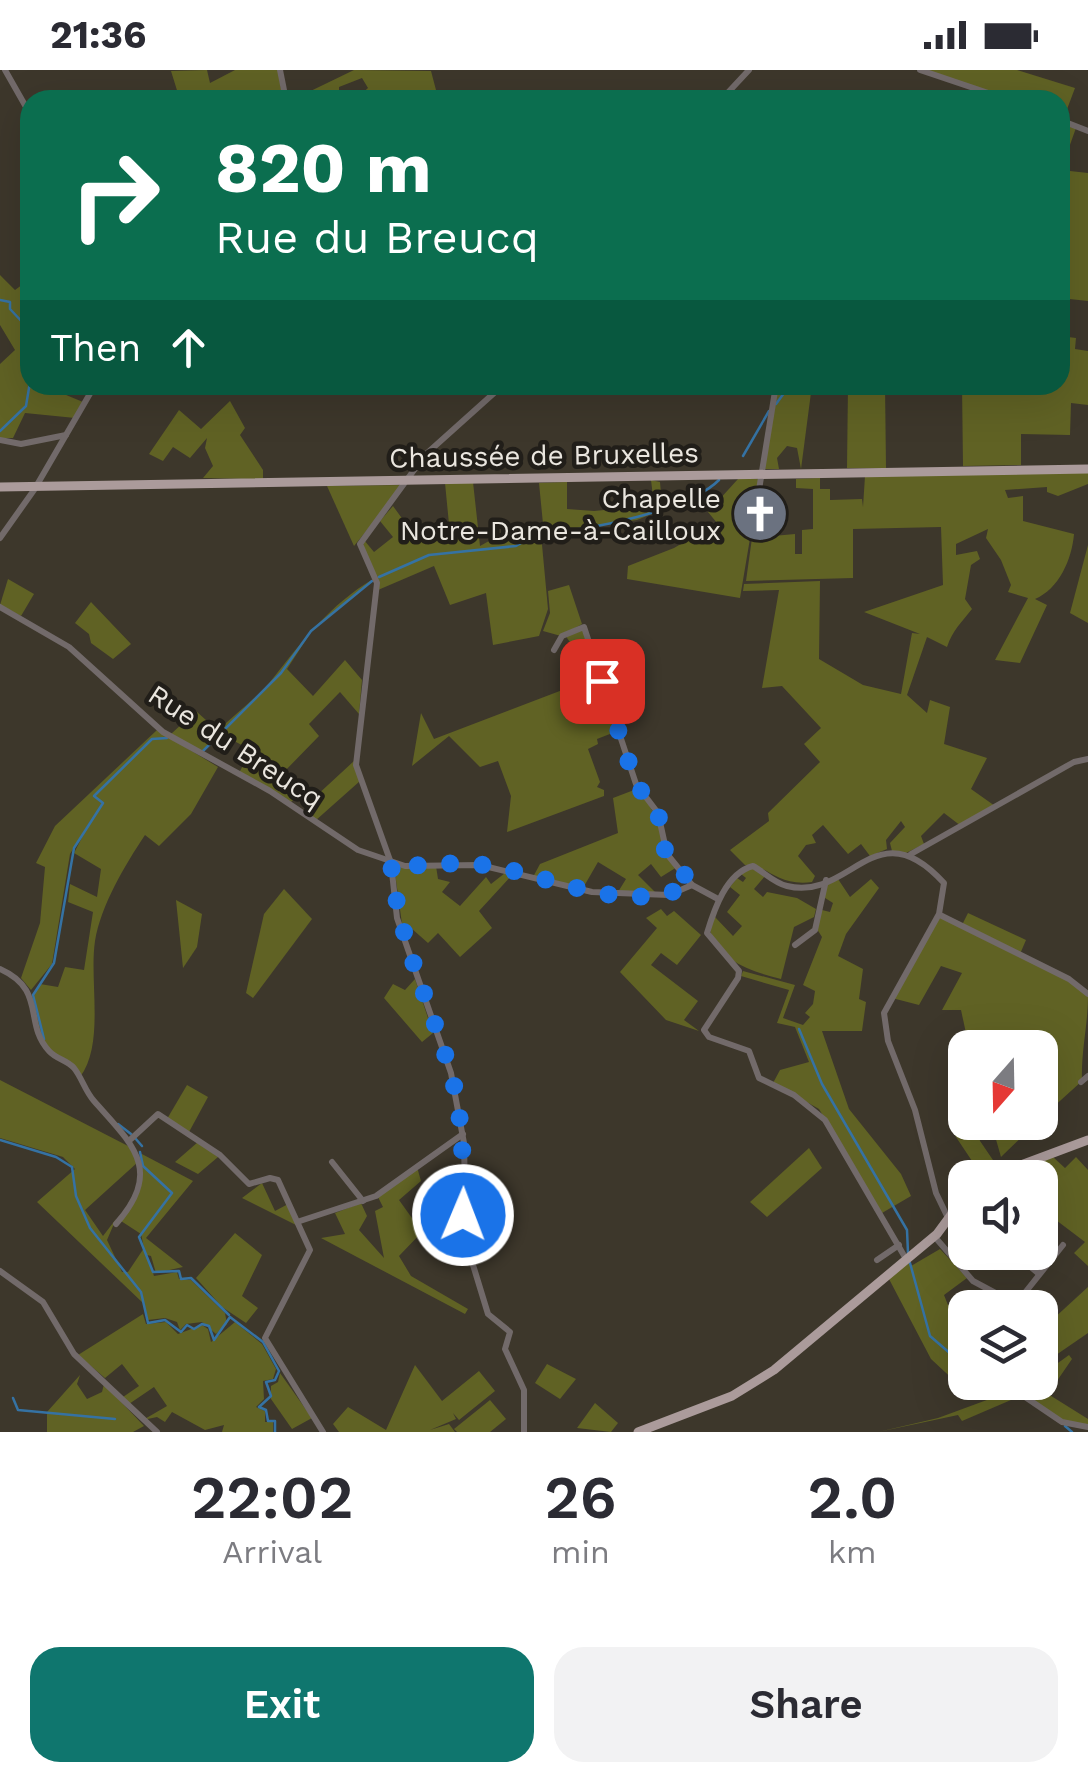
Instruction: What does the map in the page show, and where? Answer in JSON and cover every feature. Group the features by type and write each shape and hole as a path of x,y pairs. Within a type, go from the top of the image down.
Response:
{"main road":[{"name":"Chaussée de Bruxelles","path":"0,487 1088,469"},
{"path":"1034,1160 1088,1140"},
{"path":"638,1432 712,1405 759,1380 906,1259 937,1240 948,1218"}],"street":[{"path":"6,70 20,96"},
{"path":"730,90 749,70"},
{"path":"920,70 979,90"},
{"path":"0,538 36,486 89,395"},
{"path":"492,395 425,456 359,546 377,583 356,765 391,863 397,918 451,1073 463,1134 466,1242 488,1314 510,1332 505,1349 524,1390 524,1432"},
{"path":"752,533 774,395"},
{"path":"0,440 21,444 66,435"},
{"name":"Rue du Breucq","path":"0,607 68,647 163,732 270,791 343,843 391,863 472,864 592,892 669,896 692,884"},
{"path":"554,650 562,636 584,626 636,784 658,813 667,854 692,884 718,900"},
{"path":"906,1259 821,1116 759,1078 752,1053 709,1037 704,1030 739,974 707,933 718,900 747,867 786,886 826,880 876,856 912,854 1074,762 1088,760"},
{"path":"912,854 944,883 939,914 884,1013 888,1042 915,1110 940,1205 948,1218"},
{"path":"795,945 815,930 826,880"},
{"path":"939,914 1069,979 1088,994"},
{"path":"0,969 15,976 29,992 47,1049 70,1064 90,1097 131,1138 140,1182 132,1205 116,1224"},
{"path":"131,1138 149,1117 162,1116 220,1156 249,1184 278,1180 300,1220 310,1255 288,1300 264,1334 272,1357 323,1432"},
{"path":"300,1220 362,1200 463,1134"},
{"path":"332,1162 362,1200"},
{"path":"937,1240 973,1282 988,1290"},
{"path":"876,1260 898,1245"},
{"path":"1028,1290 1063,1245"},
{"path":"1034,1270 1039,1274"},
{"path":"0,1271 44,1302 70,1349 157,1432"},
{"path":"1030,1400 1062,1422 1088,1427"}],"shaded area":[{"path":"207,70 210,83 235,70 278,70 281,90 177,90 171,71"},
{"path":"354,70 431,71 436,90 366,90 362,78 339,90 313,90"},
{"path":"923,70 1017,70 1075,88 1070,101 1070,90 983,90"},
{"path":"1070,171 1088,173 1088,301 1070,299"},
{"path":"0,275 15,290 20,286 20,395 66,395 83,402 75,418 25,413 13,438 0,438 0,364 15,350 0,325"},
{"path":"1070,337 1076,338 1075,349 1088,351 1088,405 1071,403 1070,435 1021,434 1021,465 963,466 962,395 1070,395"},
{"path":"775,395 811,395 801,469 797,448 787,446 777,458 779,469 764,469"},
{"path":"848,395 885,395 886,468 847,468"},
{"path":"230,401 245,428 240,435 263,470 263,479 203,478 213,466 205,448 207,438 190,458 173,447 163,461 149,454 179,410 201,429"},
{"path":"1088,472 1088,484 1058,496 1047,492 1047,487 1005,490 1008,498 1023,496 1023,521 1074,534 1063,572 1051,588 1035,599 1047,605 1020,663 995,660 1028,598 1008,592 1011,585 986,538 988,529 956,544 956,555 977,551 980,559 971,565 965,599 972,609 947,647 927,637 907,695 927,713 930,700 950,707 944,744 987,758 971,789 995,806 961,826 944,813 921,836 924,844 904,854 892,851 890,843 905,827 901,821 886,840 887,849 870,856 861,844 848,854 823,825 812,835 816,843 806,845 798,856 815,876 812,882 790,881 745,865 730,850 769,821 768,813 820,762 804,744 821,728 782,686 762,688 779,590 743,591 744,584 820,581 819,659 863,685 901,694 912,633 920,634 864,612 943,585 941,527 853,529 853,578 746,581 752,538 795,534 795,554 802,554 802,530 813,529 813,489 796,488 796,479 820,478 820,489 830,489 830,500 862,499 863,507 865,476"},
{"path":"738,479 760,479 740,598 627,579 628,566 674,548 717,523 708,512"},
{"path":"651,480 660,482 662,506 705,492 637,520 544,534 539,483 567,482 567,509 594,511 654,505"},
{"path":"473,482 480,546 498,536 516,539 523,529 541,534 548,609 539,636 493,645 486,593 450,605 434,566 378,590 362,552 364,540 374,552 393,537 380,521 393,506 417,539 449,524 445,483"},
{"path":"404,485 354,546 327,486"},
{"path":"1088,545 1088,623 1070,613"},
{"path":"8,579 34,594 21,616 0,605"},
{"path":"373,579 311,632 358,589"},
{"path":"569,585 582,624 561,636 543,631 550,613 548,591"},
{"path":"91,602 131,644 113,659 91,643 89,634 75,623"},
{"path":"582,627 615,732 597,739 598,744 588,749 600,782 597,787 604,790 604,796 507,832 511,796 498,761 480,767 449,736 412,766 421,713 434,739 565,689 578,679 570,651 574,648 565,635"},
{"path":"311,632 287,669 313,696 345,660 362,680 359,714 340,692 309,724 319,736 282,774 302,792 290,803 239,773 251,750 221,734 201,753 171,734 196,711 218,731 268,684"},
{"path":"157,730 218,767 191,814 159,846 145,835 108,900 95,941 92,1047 80,1077 43,1042 32,998 40,984 58,987 65,967 84,970 93,912 68,902 70,884 97,897 101,869 74,853 92,818 70,854 52,964 31,990 21,978 40,923 45,867 36,863 55,826"},
{"path":"354,761 360,781 315,821 307,815 316,805 315,797"},
{"path":"634,790 649,806 677,867 661,877 651,864 638,875 657,894 618,892 626,879 598,862 583,888 533,877 540,864 618,833 613,798"},
{"path":"394,866 436,866 438,879 450,882 442,892 460,906 486,877 491,884 505,873 512,875 479,911 492,928 460,957 438,933 428,943 411,928 403,931"},
{"path":"751,868 765,876 754,889 763,897 767,892 797,898 816,909 814,917 794,927 781,979 728,957 709,928 715,917 733,936 742,926 727,912 740,895 730,887 737,878 743,882 746,878 741,874"},
{"path":"838,879 850,897 871,879 879,888 846,934 838,956 863,969 859,999 866,1002 862,1031 822,1031 849,1109 901,1174 911,1196 882,1213 819,1109 773,1083 780,1070 809,1062 795,1027 777,1023 789,990 741,976 743,971 795,985 783,1018 803,1025 810,1017 805,1013 813,1004 815,991 803,985 822,937 815,926 822,910 830,912 833,903 822,896 827,882"},
{"path":"284,889 312,919 253,998 246,993 264,914"},
{"path":"176,900 202,914 197,947 183,968"},
{"path":"661,909 667,916 674,911 701,935 677,965 661,953 651,965 698,1001 684,1020 699,1031 666,1020 620,972 657,928 646,918"},
{"path":"968,913 1026,940 1020,954 962,925"},
{"path":"939,917 1068,980 1088,995 1082,1081 1058,1103 1058,1030 965,1030 961,1010 942,1010 962,973 941,966 919,1005 892,998"},
{"path":"415,979 433,1033 422,1042 384,998 393,984 405,990"},
{"path":"0,1080 130,1147 138,1162 85,1210 103,1236 116,1219 107,1240 122,1272 128,1272 144,1248 141,1234 121,1221 140,1190 140,1153 193,1181 146,1238 183,1267 156,1273 151,1256 147,1255 154,1276 177,1272 179,1279 191,1280 225,1313 227,1324 216,1334 202,1322 186,1324 180,1330 177,1322 165,1318 148,1320 141,1290 143,1303 37,1202 75,1169 63,1157 0,1138"},
{"path":"187,1085 208,1097 189,1132 167,1119"},
{"path":"958,1140 980,1140 993,1160 971,1160"},
{"path":"996,1140 1018,1140 1001,1157"},
{"path":"198,1142 218,1157 198,1174 175,1162"},
{"path":"809,1148 822,1168 767,1217 750,1202"},
{"path":"1076,1157 1088,1170 1088,1266 1074,1253 1085,1242 1058,1222 1058,1162 1065,1168"},
{"path":"417,1167 421,1181 399,1200 422,1232 399,1256 411,1276 468,1309 465,1314 321,1238 345,1234 335,1213 361,1203 367,1216 359,1230 384,1258 375,1211 383,1207 378,1197"},
{"path":"262,1183 275,1211 290,1203 300,1227 242,1198"},
{"path":"235,1233 262,1255 242,1296 258,1308 246,1323 222,1307 196,1278"},
{"path":"940,1249 948,1258 948,1270 960,1270 967,1278 944,1295 948,1305 948,1375 931,1359 889,1279 908,1262 911,1266"},
{"path":"1088,1287 1088,1333 1058,1354 1058,1314"},
{"path":"143,1314 146,1324 166,1322 178,1334 202,1325 208,1329 211,1342 235,1322 262,1344 276,1369 273,1379 263,1381 264,1399 256,1407 265,1411 265,1422 273,1422 273,1432 222,1432 224,1425 205,1430 172,1412 165,1422 157,1417 143,1420 167,1406 154,1387 129,1404 123,1397 139,1386 122,1364 105,1378 78,1355"},
{"path":"1069,1355 1072,1359 1058,1379 1058,1363"},
{"path":"547,1364 576,1379 560,1399 535,1383"},
{"path":"415,1365 442,1401 479,1371 495,1391 459,1420 453,1413 456,1419 430,1430 449,1424 455,1432 339,1432 333,1424 348,1407 386,1430"},
{"path":"280,1373 312,1418 292,1429 271,1399 271,1386 278,1382"},
{"path":"80,1375 77,1384 87,1399 102,1392 104,1384 144,1426 133,1432 47,1432 47,1412"},
{"path":"490,1400 506,1419 490,1432 454,1429"},
{"path":"987,1400 1011,1400 962,1421 958,1415 878,1432 938,1418"},
{"path":"1033,1400 1058,1400 1088,1419 1088,1426 1062,1420"},
{"path":"595,1403 618,1423 611,1432 577,1428"}],"waterway":[{"path":"0,300 10,302 10,309 20,320"},
{"path":"0,431 26,406 28,395"},
{"path":"776,404 783,395"},
{"path":"743,456 769,411"},
{"path":"545,533 586,528 662,510 719,480"},
{"path":"379,577 429,555 516,546 536,534"},
{"path":"203,751 281,673 311,631 372,581"},
{"path":"44,1039 33,995 54,963 74,848 103,803 94,796 152,739 167,738"},
{"path":"799,1029 822,1084 907,1230 908,1253"},
{"path":"118,1124 131,1134"},
{"path":"135,1138 142,1146"},
{"path":"0,1140 56,1157 72,1167 76,1196 90,1228 141,1292 148,1323 165,1320 181,1332 187,1325 194,1329 202,1324 209,1326 214,1340 230,1317 263,1342 279,1371 275,1380 266,1382 271,1396 259,1407 266,1410 268,1421 275,1421 275,1432"},
{"path":"140,1152 143,1166 172,1193 139,1237 153,1272 179,1271 181,1279 191,1278 229,1315"},
{"path":"910,1263 930,1336 948,1352"},
{"path":"13,1398 18,1410 115,1419"},
{"path":"1065,1426 1072,1432"}],"place":[{"name":"Chapelle Notre-Dame-à-Cailloux","path":"760,514"}],"route":[{"path":"463,1215 464,1143 460,1118 448,1065 397,918 391,863 480,864 564,888 610,893 669,896 692,884 665,850 658,813 636,784 602,681"}]}
